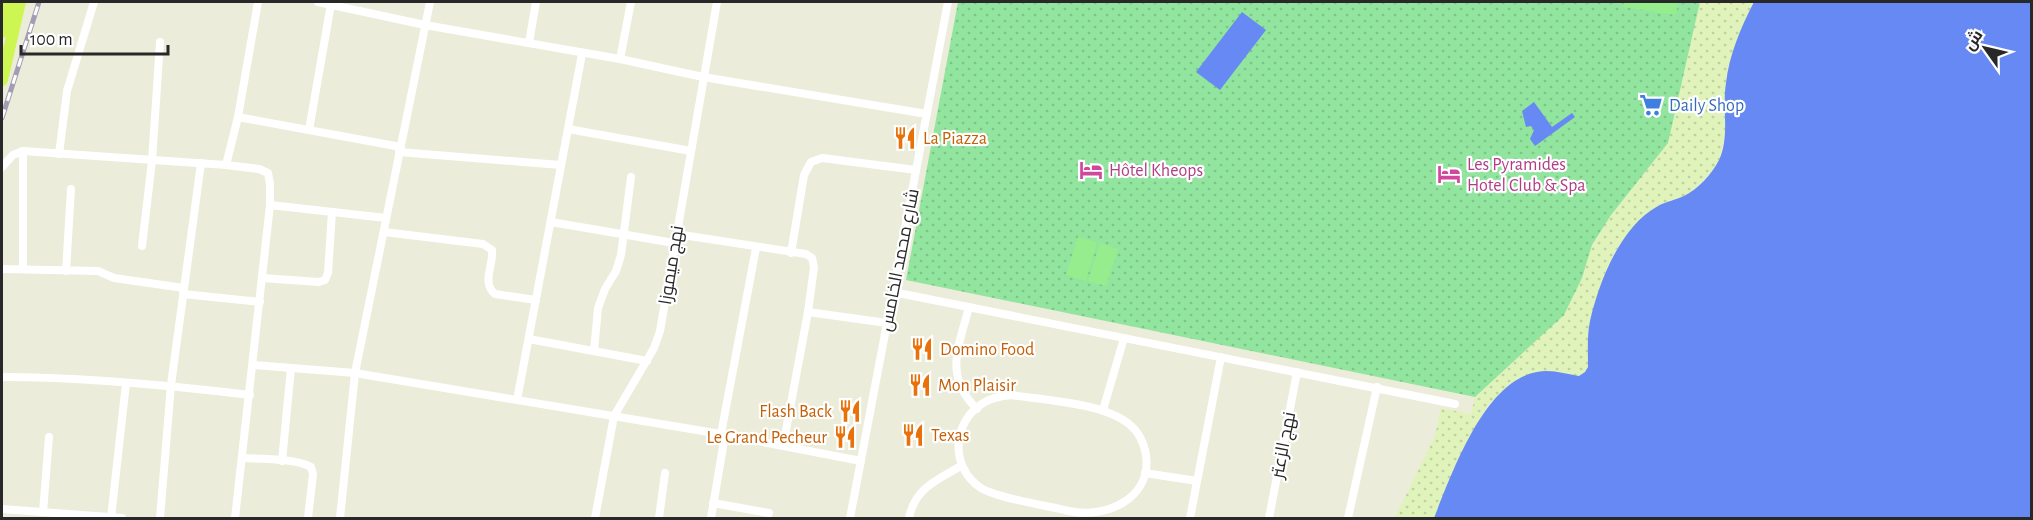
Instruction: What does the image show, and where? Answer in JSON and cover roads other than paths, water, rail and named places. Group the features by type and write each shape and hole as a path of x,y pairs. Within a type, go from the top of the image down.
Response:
{"main road":[{"path":"2,80 20,2"},
{"path":"2,32 6,4"}],"street":[{"path":"59,154 67,91 94,2"},
{"path":"226,165 238,117 258,2"},
{"path":"318,2 425,25 620,59 703,77 927,114"},
{"path":"339,519 355,373 430,2"},
{"path":"529,43 536,2"},
{"path":"620,59 631,2"},
{"name":"نهج ميموزا","path":"595,519 614,416 647,361 660,331 717,2"},
{"name":"شارع محمد الخامس","path":"850,519 948,2"},
{"path":"309,130 331,4"},
{"path":"142,246 152,161 160,42"},
{"path":"518,400 582,54"},
{"path":"238,117 400,150 561,165"},
{"path":"568,129 691,151"},
{"path":"23,152 23,269"},
{"path":"2,167 13,155 23,152 226,165 259,169 268,173 270,205 235,519"},
{"path":"792,253 804,175 811,162 822,158 916,170"},
{"path":"160,519 171,385 201,163"},
{"path":"594,351 598,308 616,271 625,235 631,177"},
{"path":"66,271 71,189"},
{"path":"270,205 386,218"},
{"path":"262,278 319,282 325,280 328,273 332,212"},
{"path":"551,222 625,235 675,238 806,254 813,261 808,312 783,446"},
{"path":"384,231 483,244 492,250 488,281 491,291 495,294 536,300"},
{"path":"711,519 723,434 756,248"},
{"path":"2,269 98,271 114,278 260,302"},
{"path":"894,292 1455,404"},
{"path":"969,307 955,363 958,381 976,409"},
{"path":"808,312 887,323"},
{"path":"1103,410 1124,338"},
{"path":"529,339 647,361"},
{"path":"1190,519 1221,357"},
{"path":"253,365 355,373 723,434 861,461"},
{"path":"282,461 291,368"},
{"name":"نهج الزعتر","path":"1269,519 1297,372"},
{"path":"2,377 72,378 171,385 250,395"},
{"path":"111,518 126,383"},
{"path":"1348,519 1377,387"},
{"path":"1011,395 1103,410 1124,421 1139,434 1145,447 1147,460 1145,473 1137,493 1114,508 1084,516 983,490 970,480 961,466 959,437 964,424 984,402 1011,395"},
{"path":"43,512 49,437"},
{"path":"242,458 307,464 313,468 308,519"},
{"path":"909,519 910,510 920,492 961,466"},
{"path":"659,519 665,473"},
{"path":"1145,473 1197,481"},
{"path":"713,503 769,513"},
{"path":"2,509 27,514 43,512 73,517 122,519"}],"water":[{"path":"1754,2 2031,2 2031,518 1434,518 1472,431 1501,392 1518,379 1537,372 1553,371 1579,376 1585,372 1588,367 1588,332 1594,305 1606,272 1623,241 1645,215 1661,204 1689,193 1709,176 1716,165 1724,142 1725,93 1730,62 1740,31"},
{"path":"1242,12 1266,30 1220,90 1196,72"},
{"path":"1534,102 1552,127 1572,113 1575,117 1535,146 1530,139 1534,130 1531,126 1526,127 1522,111"}],"railway":[{"path":"2,118 39,2"}],"place":[{"name":"Daily Shop","path":"1651,105"},
{"name":"La Piazza","path":"905,138"},
{"name":"Hôtel Kheops","path":"1091,170"},
{"name":"Les Pyramides Hotel Club & Spa","path":"1449,174"},
{"name":"Domino Food","path":"922,349"},
{"name":"Mon Plaisir","path":"920,385"},
{"name":"Flash Back","path":"850,411"},
{"name":"Texas","path":"913,435"},
{"name":"Le Grand Pecheur","path":"845,437"}]}
